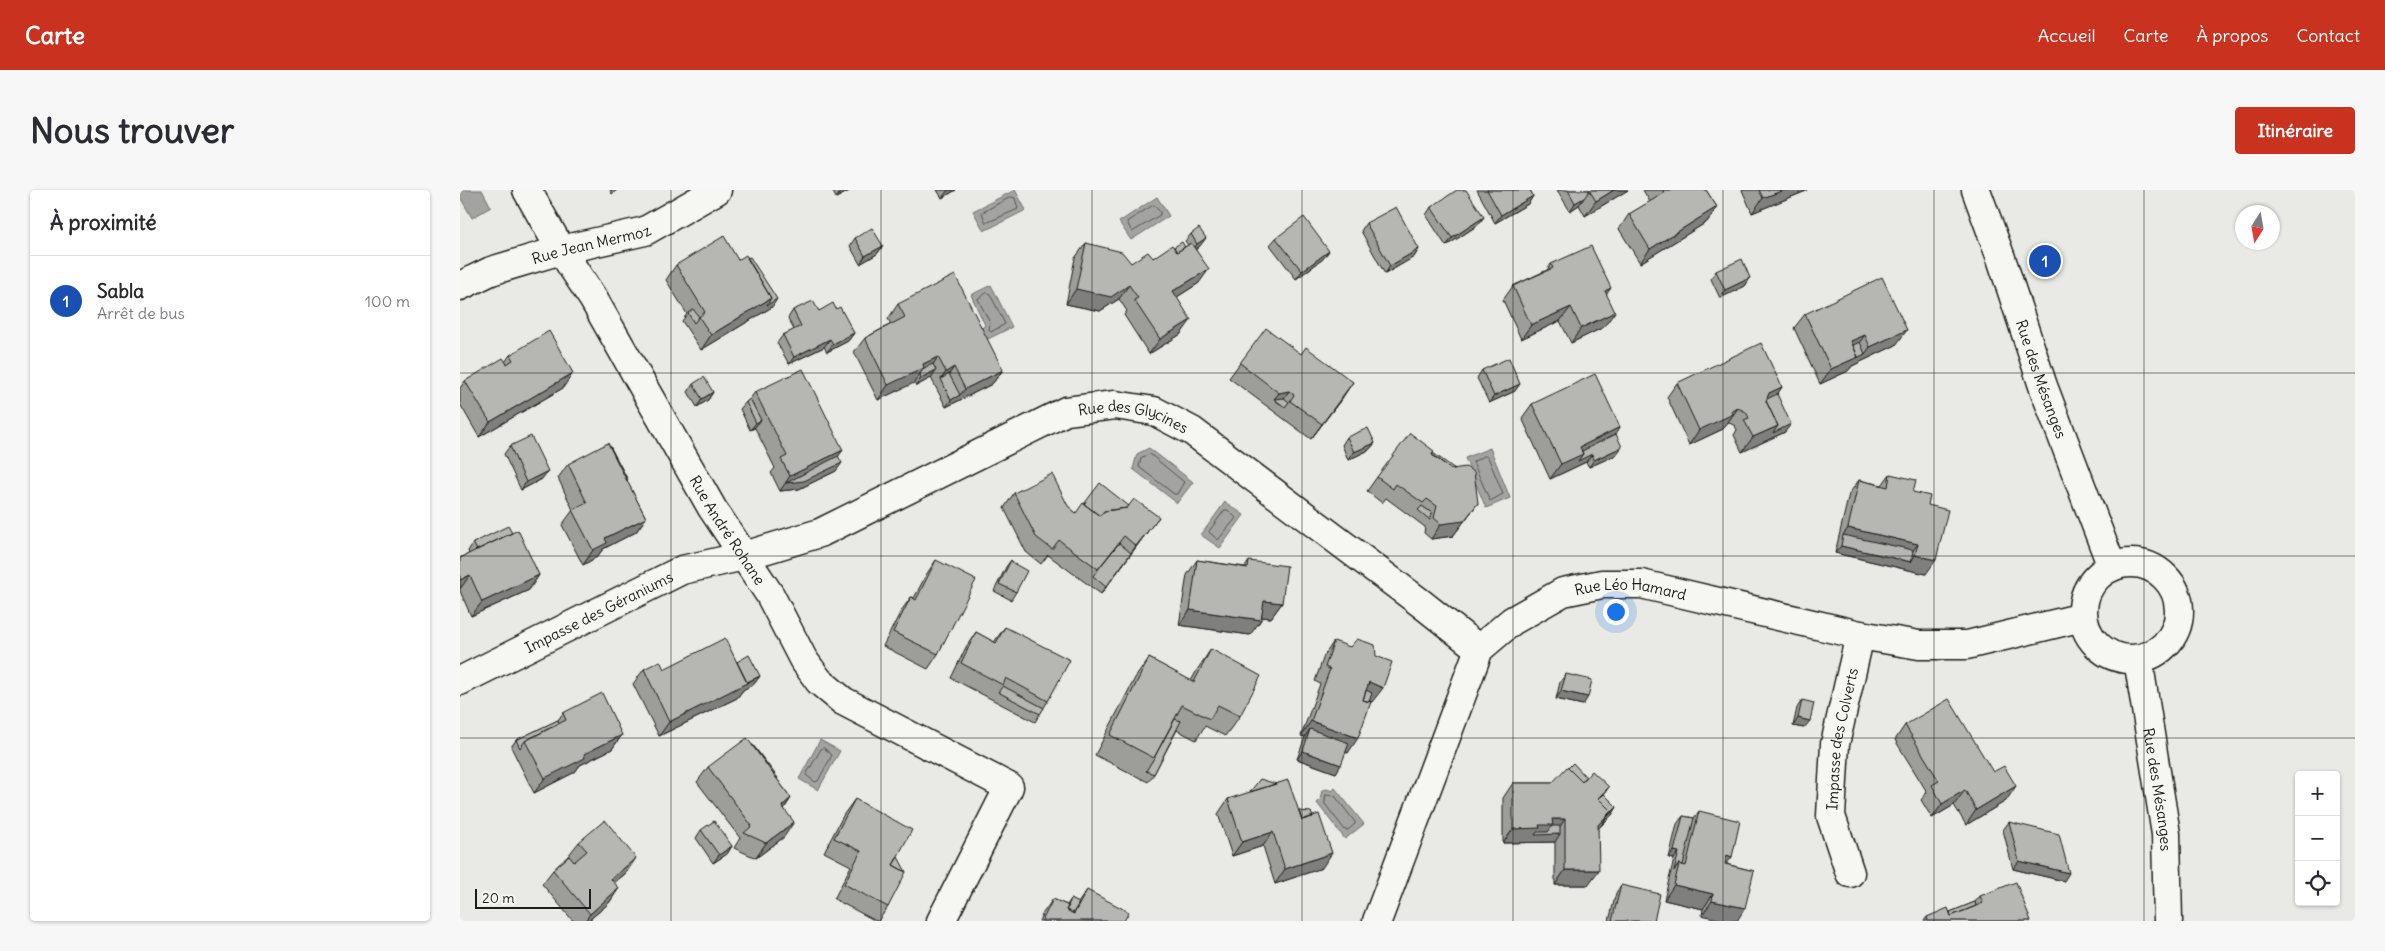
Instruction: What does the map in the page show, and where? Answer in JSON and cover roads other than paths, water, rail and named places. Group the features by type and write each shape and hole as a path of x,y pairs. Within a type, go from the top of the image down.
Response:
{"street":[{"name":"Rue André Rohane","path":"527,190 561,250 594,300 712,508 770,594 803,659 819,681 843,701 1010,787 941,921"},
{"name":"Rue Jean Mermoz","path":"460,286 491,270 561,250 644,231 717,190"},
{"name":"Rue des Mésanges","path":"1976,190 2001,258 2042,386 2112,567"},
{"name":"Rue des Glycines","path":"744,556 820,533 1066,411 1115,406 1154,411 1192,431 1479,649"},
{"name":"Impasse des Géraniums","path":"460,681 682,570 744,556"},
{"path":"2126,563 2141,564 2155,569 2167,578 2175,591 2179,605 2179,620 2174,634 2165,646 2152,655 2138,659 2108,654 2096,644 2087,631 2083,617 2084,601 2089,587 2099,575 2112,567 2126,563"},
{"name":"Rue Léo Hamard","path":"1377,921 1479,649 1512,621 1563,592 1602,584 1641,584 1860,635 1919,644 1967,645 2083,617"},
{"name":"Impasse des Colverts","path":"1850,872 1831,816 1831,807 1834,744 1860,635"},
{"name":"Rue des Mésanges","path":"2138,659 2166,834 2168,921"}],"water":[{"path":"460,190 482,190 491,207 472,218 460,197"},
{"path":"1015,190 1026,210 984,231 973,211"},
{"path":"1157,197 1169,216 1131,240 1119,222"},
{"path":"991,285 1012,327 984,341 979,331 985,325 971,295"},
{"path":"1149,448 1193,482 1177,503 1133,469 1137,454"},
{"path":"1490,448 1510,498 1486,508 1465,458"},
{"path":"1225,502 1244,515 1220,548 1201,535"},
{"path":"820,740 840,751 818,790 799,779"},
{"path":"1335,788 1364,824 1345,839 1317,803 1320,800 1322,790 1332,791"}],"place":[{"name":"Sabla","path":"2045,261"}]}
